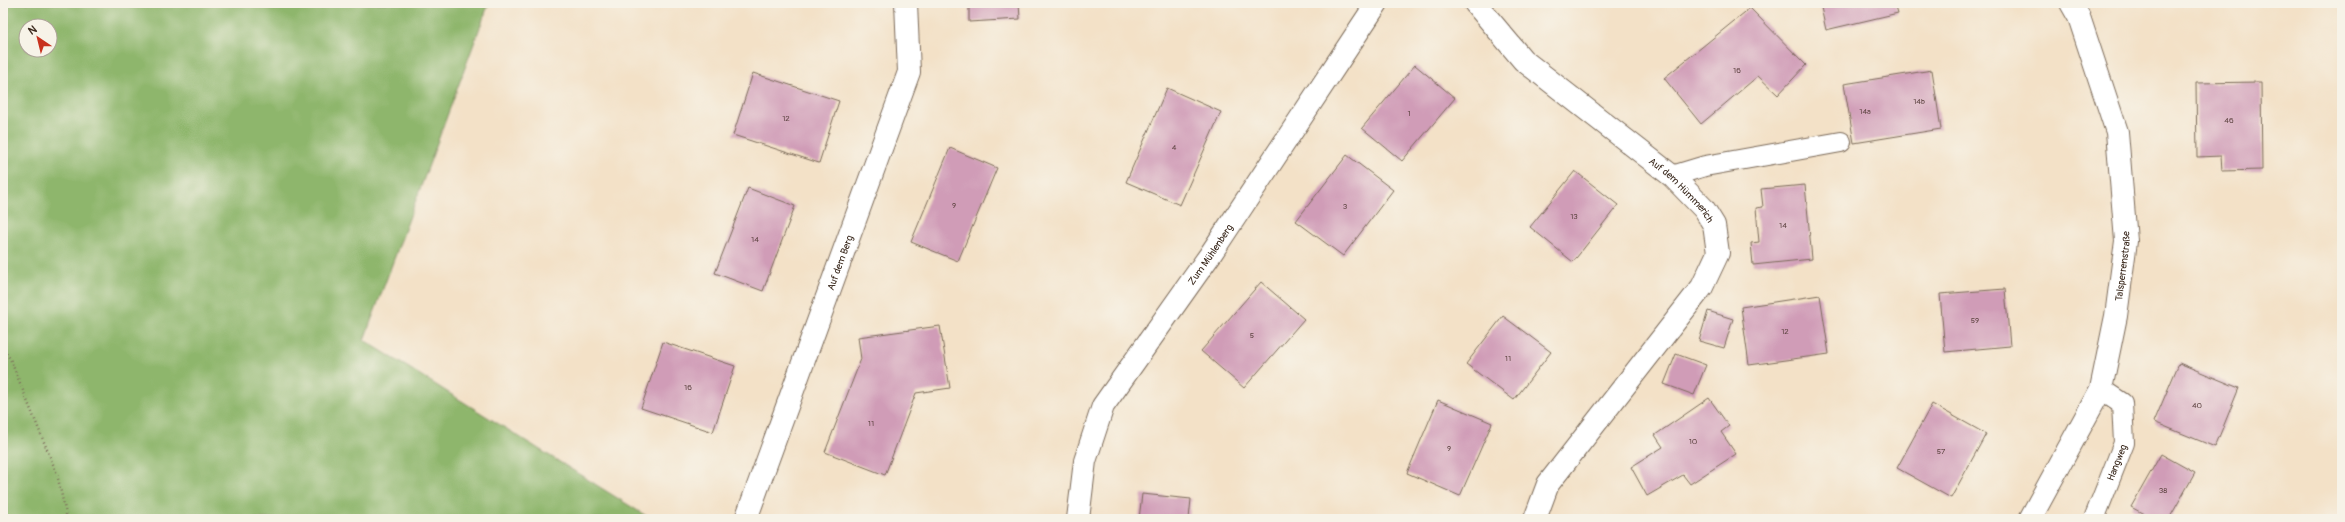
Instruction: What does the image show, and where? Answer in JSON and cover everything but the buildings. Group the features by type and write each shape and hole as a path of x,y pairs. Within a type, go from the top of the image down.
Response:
{"street":[{"name":"Auf dem Berg","path":"746,519 909,72 906,3"},
{"name":"Zum Mühlenberg","path":"1078,519 1085,461 1104,406 1210,255 1377,3"},
{"name":"Auf dem Hümmerich","path":"1475,3 1522,60 1672,176 1708,214 1714,225 1718,253 1702,287 1548,484 1535,519"},
{"name":"Talsperrenstraße","path":"2030,519 2101,389 2116,316 2126,241 2117,132 2079,17 2071,3"}],"lane":[{"path":"1672,176 1706,166 1841,142"},
{"name":"Hangweg","path":"2094,519 2124,443 2122,403 2101,389"}],"path":[{"path":"3,346 11,361 57,474 67,519"}],"green space":[{"path":"3,3 489,3 364,340 651,519 3,519"}]}
